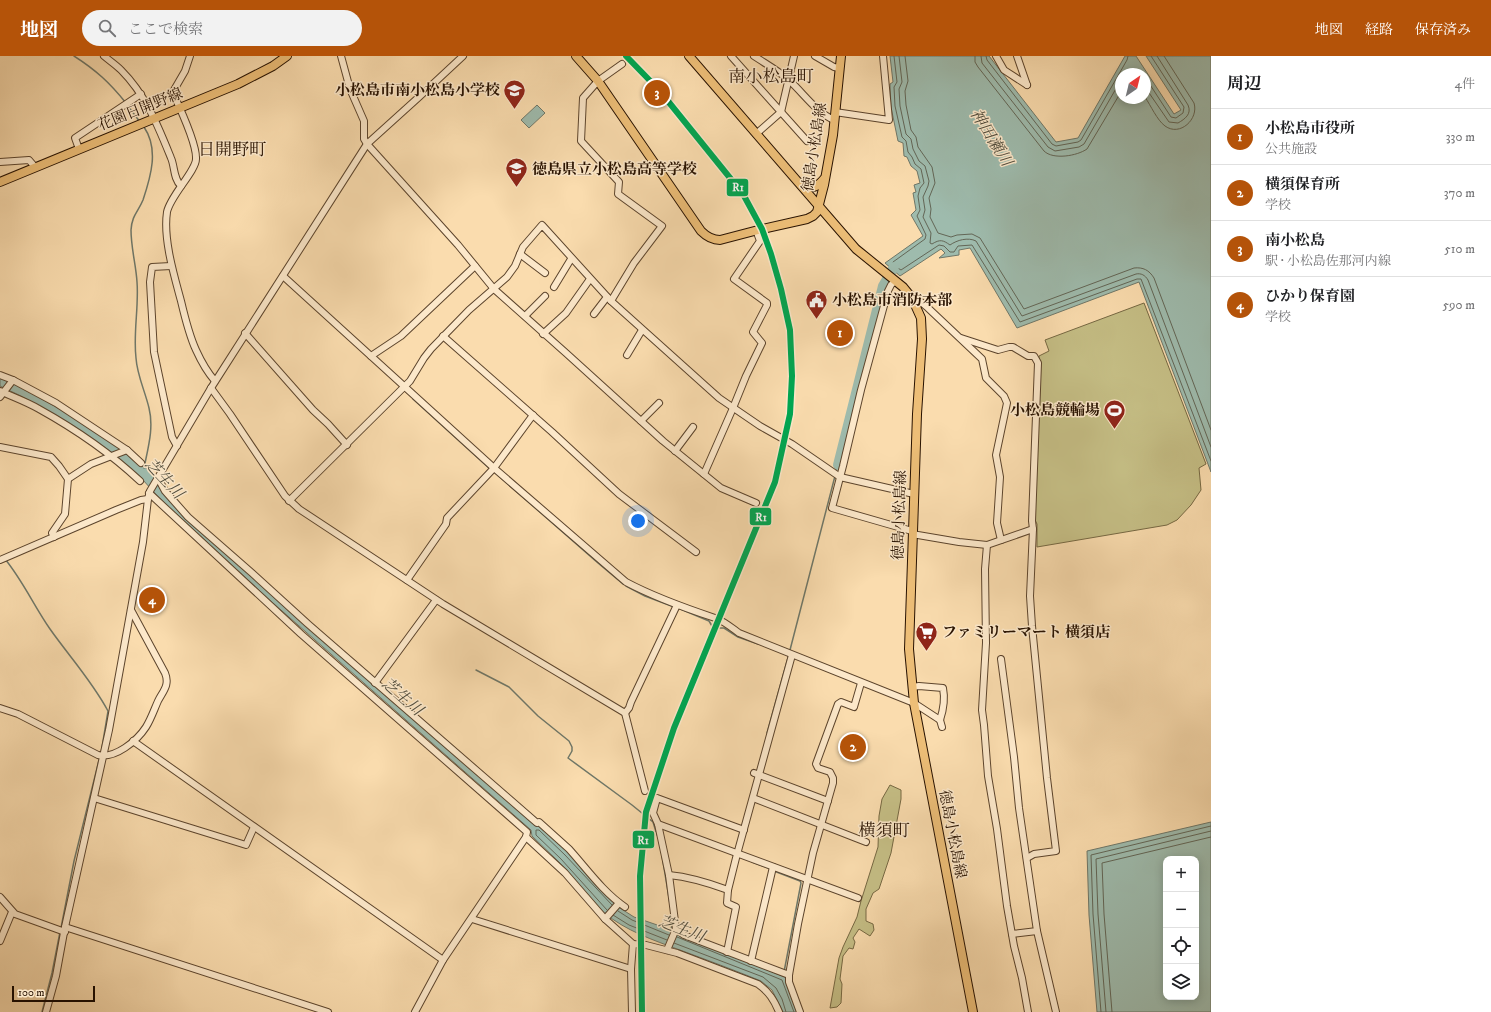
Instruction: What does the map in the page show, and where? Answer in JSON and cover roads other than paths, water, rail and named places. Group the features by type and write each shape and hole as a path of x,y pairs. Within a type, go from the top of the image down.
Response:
{"main road":[{"name":"花園日開野線","path":"0,182 238,84 273,66 287,56"},
{"path":"576,56 598,81 701,231 713,240 720,240 756,230 819,217 832,221"},
{"name":"徳島小松島線","path":"841,56 833,135 819,205 856,249 894,280 912,298 921,318 922,339 916,414 909,649 914,704 974,1012"},
{"path":"691,57 756,134 819,205 817,212 807,219"},
{"path":"798,181 812,188 816,187 825,178"}],"street":[{"path":"104,56 121,70 141,94 155,118 174,165 174,175 181,186"},
{"path":"190,56 185,71 174,90 174,93 193,140 196,159 195,165 181,186 168,210 166,226 171,266 185,318 196,351 215,381"},
{"path":"341,56 350,89 364,121 364,139 367,144 476,266 494,289 675,451 721,488 756,503"},
{"path":"46,1012 54,982 63,930 94,798 101,755 131,610 143,542 147,496 245,333 367,144 463,56"},
{"path":"731,56 807,141"},
{"path":"754,56 774,68 826,117 834,116 889,120 883,56"},
{"path":"756,134 781,112 794,56"},
{"path":"815,56 834,67 839,68"},
{"path":"996,56 1004,70 1027,85 1017,56"},
{"path":"594,314 609,299 662,226 618,194 619,182 581,141 583,98 598,81 622,64"},
{"path":"79,149 75,138 141,94"},
{"path":"0,162 29,160 35,167"},
{"path":"289,501 404,388 424,358 443,336 469,310 506,277 515,266 523,247 542,225 590,280 609,299 719,398 839,476 914,494"},
{"path":"704,474 762,342 753,332 768,305 765,300 734,278 760,241 756,230"},
{"path":"520,254 545,273"},
{"path":"554,287 571,259"},
{"path":"171,266 152,267 150,282 154,352 172,437 177,446"},
{"path":"371,356 401,336 476,266"},
{"path":"283,276 371,356 492,470 626,582 676,607 715,618 739,633 914,704 940,720"},
{"path":"544,334 566,313 590,280"},
{"path":"894,280 888,291 861,390 832,508 912,532 959,542 987,545 1033,529"},
{"path":"524,316 545,296"},
{"path":"912,298 921,302 928,308 982,359 986,378 1004,396 1007,403 996,455 1000,477 997,523 1001,540"},
{"path":"627,355 642,330"},
{"path":"245,333 308,405 347,445"},
{"path":"443,336 533,415 619,494 696,552"},
{"path":"961,338 998,350 1013,347 1023,354 1034,356 1038,363 1030,596 1047,778 1056,851 1034,854 1027,858"},
{"path":"0,375 56,403 126,450 142,463"},
{"path":"12,380 2,393 38,409 77,431 112,456 140,481"},
{"path":"211,388 289,501 361,551 436,600 624,713 645,791"},
{"path":"641,421 659,403"},
{"path":"407,580 446,524 447,518 492,470 533,415"},
{"path":"675,451 693,427"},
{"path":"0,447 51,457 68,479 65,514 52,533 54,537"},
{"path":"68,479 91,464 126,450"},
{"path":"158,479 165,491 188,517 523,812 546,828 568,849 618,904 625,907"},
{"path":"3,559 147,496"},
{"path":"147,496 527,832 526,837 443,960 415,1012"},
{"path":"987,545 985,569 986,643 982,710 988,776 997,829 1001,867 1012,934 1028,1012"},
{"path":"375,683 436,600"},
{"path":"624,713 629,708 676,607"},
{"path":"0,708 18,714 101,755 115,752 133,741 146,727 167,684 165,673 131,610"},
{"path":"727,952 736,907 727,903 728,890 754,783 790,654"},
{"path":"1001,659 1019,808 1037,930 1056,1012"},
{"path":"800,1012 786,974 807,880 833,783 833,778 830,772 818,768 816,764 838,704 841,702 854,707 861,683"},
{"path":"913,687 943,688 944,694 942,715 940,720 942,727"},
{"path":"133,741 443,960"},
{"path":"757,774 828,801"},
{"path":"94,798 246,845 254,827"},
{"path":"668,949 675,931 669,875 658,824 653,813 657,798 742,829"},
{"path":"751,800 821,824 866,842"},
{"path":"658,824 773,869 858,898"},
{"path":"526,837 565,873 606,918 633,944 668,949 758,984 766,990 779,1012"},
{"path":"751,961 773,869"},
{"path":"669,875 683,876 708,882 728,890"},
{"path":"0,897 12,912 63,930 328,1012"},
{"path":"606,918 618,904"},
{"path":"0,941 12,912"},
{"path":"472,919 631,969"},
{"path":"1012,934 1037,930"},
{"path":"675,931 786,974"},
{"path":"632,1012 631,969 633,944"}],"water":[{"name":"神田瀬川","path":"890,56 989,56 1056,142 1078,138 1115,73 1115,104 1151,104 1151,79 1174,114 1181,110 1146,56 1211,56 1211,472 1139,282 1017,328 970,248 959,250 959,255 939,258 945,253 941,249 900,276 885,263 923,236 911,215 916,210 913,193 916,192 914,185 920,183 917,171 911,166 907,157 904,156 903,143 898,141 891,107 890,84 893,82"},
{"path":"1125,56 1136,56 1144,68 1118,68"},
{"path":"537,105 545,113 529,128 521,120"},
{"path":"0,377 22,386 28,391 91,427 135,458 152,474 178,510 538,824 568,852 620,908 634,917 666,928 787,978 798,1012 783,1012 772,990 761,981 660,943 621,925 603,912 559,862 532,836 531,830 273,603 164,503 142,479 78,429 21,396 0,386"},
{"path":"1211,822 1211,1012 1097,1012 1089,915 1087,851"}],"waterway":[{"path":"74,56 102,77 126,103"},
{"path":"128,106 140,122"},
{"name":"芝生川","path":"144,127 149,135 151,144 151,172 143,200 134,217 131,230 137,291 135,349 139,377 149,408 151,423 150,438 144,468"},
{"path":"838,465 883,286 894,267"},
{"path":"413,399 490,469"},
{"path":"836,472 838,465"},
{"path":"493,471 623,584"},
{"path":"790,650 835,476"},
{"path":"5,559 50,629 88,679 108,711 101,753"},
{"path":"626,586 645,596 674,607"},
{"path":"678,608 709,621 712,626"},
{"path":"717,628 724,628 738,637 758,644"},
{"path":"767,733 789,654"},
{"path":"476,670 509,687 538,716 569,741 572,751 568,758 653,822 657,835"},
{"path":"61,928 74,861 100,756"},
{"name":"芝生川","path":"661,850 671,910"},
{"path":"752,862 771,869"},
{"path":"774,871 800,881 801,883 784,972"},
{"name":"芝生川","path":"671,932 672,919"},
{"path":"42,1012 60,932"}],"place":[{"name":"南小松島","path":"657,93"},
{"name":"小松島市南小松島小学校","path":"515,110"},
{"name":"徳島県立小松島高等学校","path":"516,188"},
{"name":"小松島市消防本部","path":"816,320"},
{"name":"小松島市役所","path":"840,333"},
{"name":"小松島競輪場","path":"1115,430"},
{"name":"ひかり保育園","path":"152,600"},
{"name":"ファミリーマート 横須店","path":"927,652"},
{"name":"横須保育所","path":"853,747"}],"district":[{"name":"南小松島町","path":"771,76"},
{"name":"日開野町","path":"232,149"},
{"name":"横須町","path":"884,830"}]}
